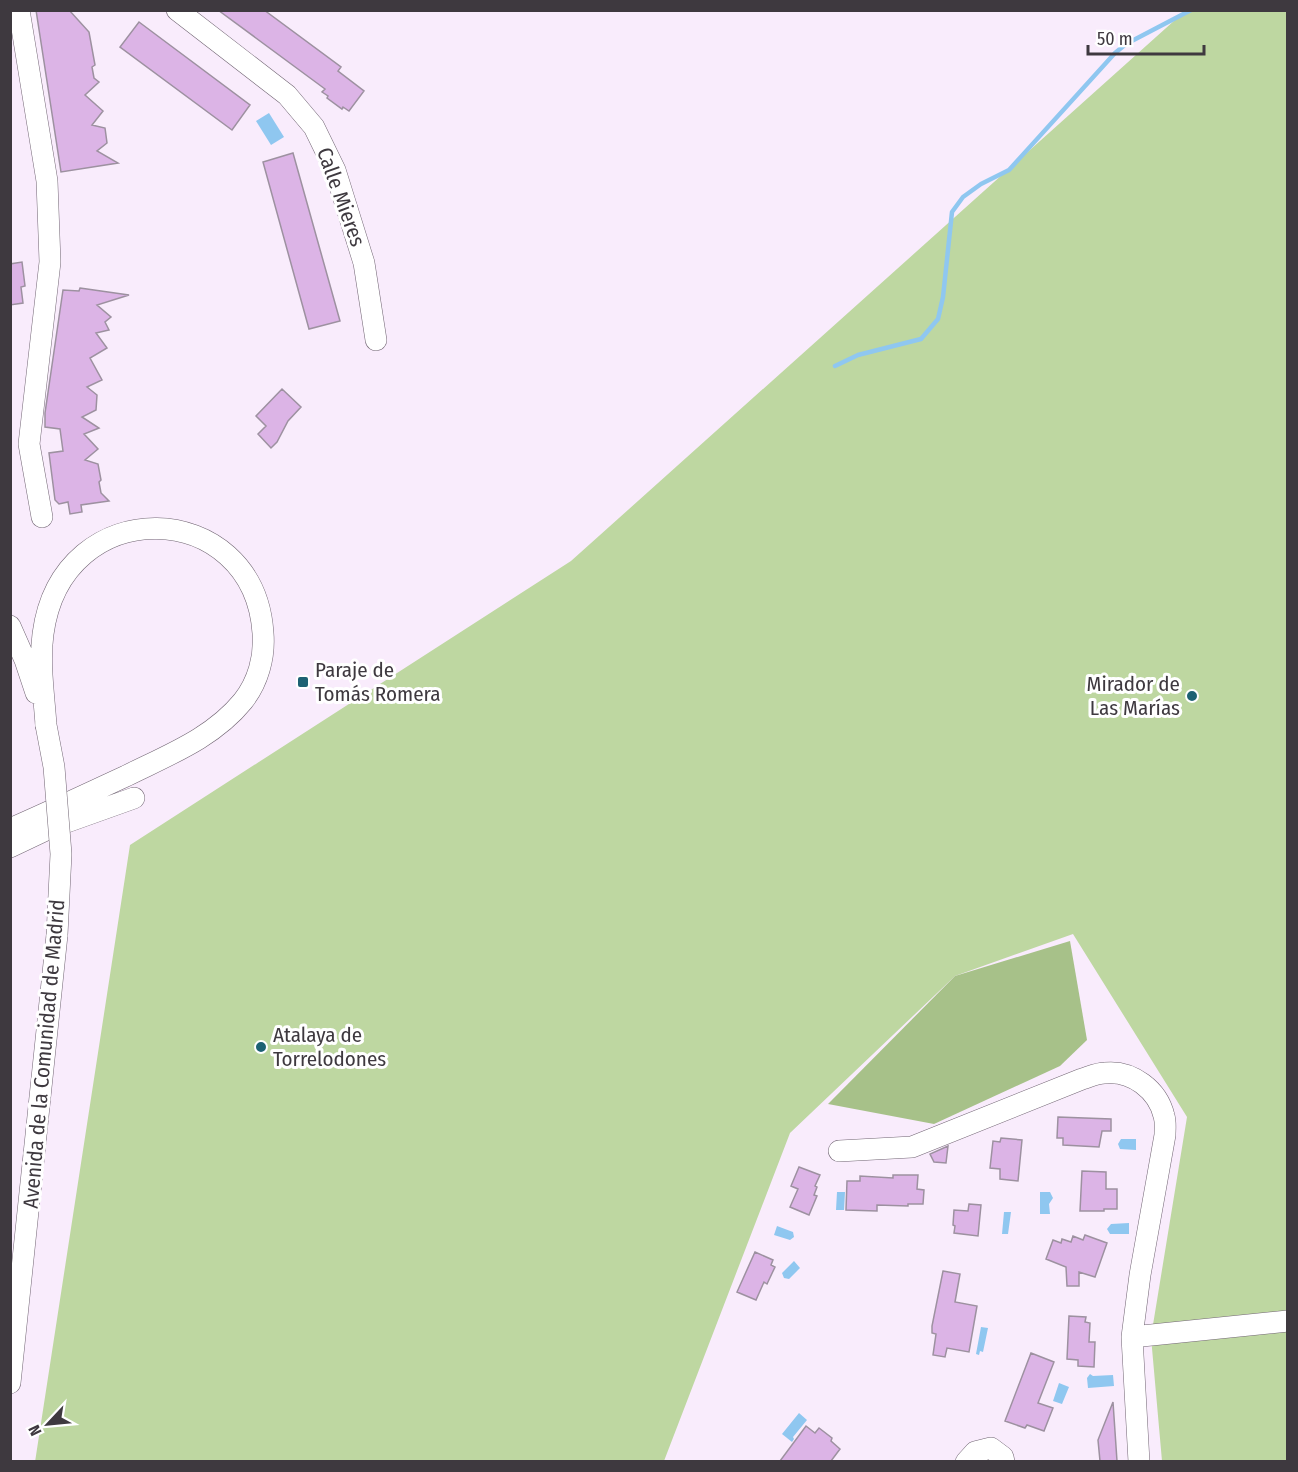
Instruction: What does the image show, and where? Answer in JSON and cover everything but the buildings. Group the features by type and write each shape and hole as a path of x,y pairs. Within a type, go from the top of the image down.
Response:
{"street":[{"path":"19,10 45,169 48,204 50,262 29,444 42,517"},
{"name":"Calle Mieres","path":"177,10 287,95 314,127 335,170 364,263 376,340"},
{"path":"10,829 73,802 193,743 228,717 242,701 256,677 264,641 258,602 238,567 212,544 204,540 178,531 158,528 140,529 110,538 81,556 57,587 43,634 42,663 46,725"},
{"path":"10,626 25,660 46,725"},
{"name":"Avenida de la Comunidad de Madrid","path":"10,1383 57,934 61,854 58,801 46,725"},
{"path":"10,847 50,828 134,798"},
{"path":"839,1151 912,1147 1082,1079 1104,1073 1123,1073 1142,1082 1155,1096 1164,1116 1165,1135 1140,1275 1132,1337 1139,1461"},
{"path":"1132,1337 1287,1321"},
{"path":"966,1461 975,1452 991,1448 1003,1457 1004,1461"}],"green space":[{"path":"1185,11 1287,11 1287,1461 1162,1461 1151,1337 1187,1117 1073,934 955,976 790,1133 664,1461 35,1462 130,845 571,561"},
{"path":"1070,941 1087,1040 1060,1066 934,1124 828,1104 955,976"}],"water":[{"path":"269,113 284,137 271,145 256,121"},
{"path":"1121,1139 1136,1139 1136,1150 1120,1149 1118,1144"},
{"path":"837,1192 845,1192 844,1210 836,1210"},
{"path":"1040,1192 1050,1192 1053,1198 1049,1204 1050,1214 1040,1214"},
{"path":"1004,1212 1011,1212 1008,1234 1002,1234"},
{"path":"1129,1223 1129,1234 1110,1234 1107,1229 1111,1224"},
{"path":"777,1226 793,1232 794,1237 790,1240 774,1235"},
{"path":"794,1261 800,1268 789,1279 784,1278 782,1273"},
{"path":"981,1327 988,1328 983,1352 980,1351 979,1355 976,1354"},
{"path":"1090,1374 1093,1376 1113,1375 1114,1386 1088,1388 1087,1378"},
{"path":"1059,1383 1069,1387 1062,1404 1053,1401"},
{"path":"799,1413 807,1420 793,1437 792,1442 782,1434"}],"waterway":[{"path":"835,366 858,355 921,339 938,319 943,297 952,212 963,197 981,184 1009,170 1115,53 1126,44 1191,10"}],"place":[{"name":"Paraje de Tomás Romera","path":"303,682"},
{"name":"Mirador de Las Marías","path":"1192,696"},
{"name":"Atalaya de Torrelodones","path":"261,1047"}]}
